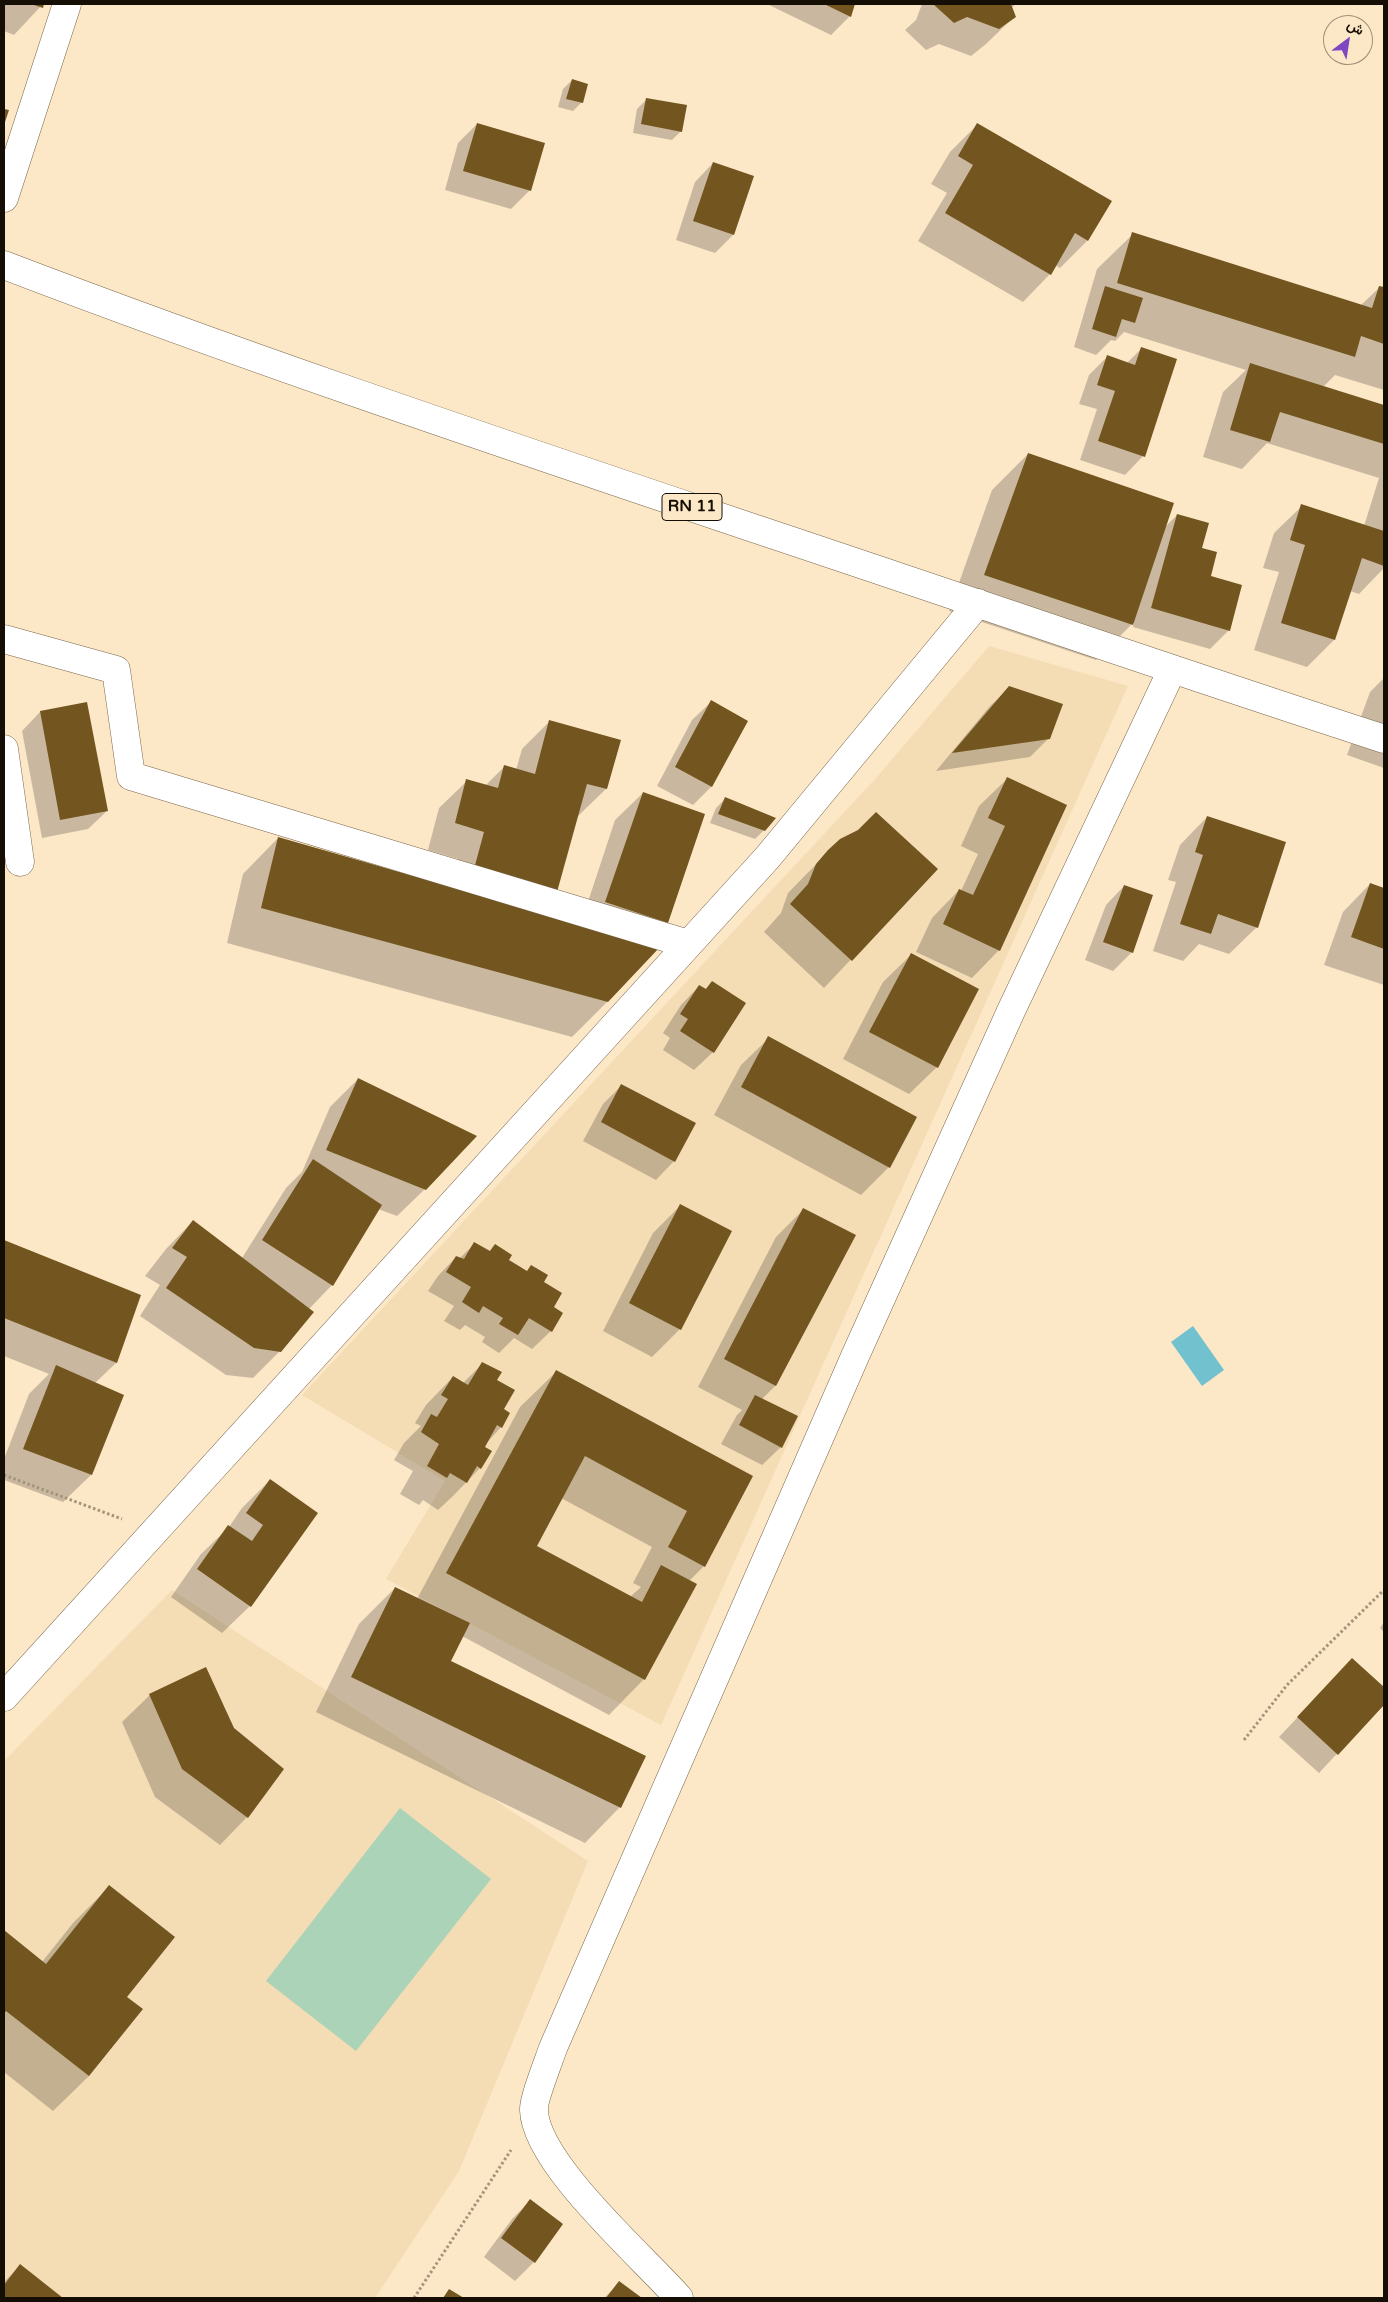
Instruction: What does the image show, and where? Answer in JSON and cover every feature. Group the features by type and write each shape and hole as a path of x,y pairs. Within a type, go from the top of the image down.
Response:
{"street":[{"path":"4,198 67,4"},
{"name":"RN 11","path":"4,265 142,318 480,436 1172,670 1384,739"},
{"path":"4,1697 767,858 978,603"},
{"path":"4,639 116,670 131,776 688,944"},
{"path":"679,2298 654,2269 577,2191 542,2141 533,2110 557,2039 856,1354 1011,1012 1172,670"},
{"path":"4,749 20,862"}],"path":[{"path":"4,1475 155,1531"},
{"path":"1244,1740 1287,1685 1384,1590"},
{"path":"414,2298 492,2180 533,2110"}],"shaded area":[{"path":"989,646 1128,686 661,1725 386,1579 445,1481 302,1395 876,778"},
{"path":"172,1590 588,1861 459,2171 375,2298 4,2298 4,1761"}],"green space":[{"path":"400,1808 491,1879 356,2051 266,1981"}],"water":[{"path":"1193,1326 1224,1370 1202,1386 1171,1342"}],"building":[{"path":"31,4 44,4 43,8"},
{"path":"824,4 855,4 851,17"},
{"path":"933,4 1011,4 1016,17 999,29 967,17 954,23"},
{"path":"572,79 588,84 583,103 566,99"},
{"path":"646,98 687,105 682,132 641,124"},
{"path":"4,109 9,110 4,125"},
{"path":"477,123 545,143 531,191 463,171"},
{"path":"977,123 1112,201 1088,241 1075,233 1051,275 945,213 973,165 958,156"},
{"path":"713,162 754,176 734,235 693,221"},
{"path":"1132,232 1372,308 1379,286 1384,287 1384,344 1361,336 1355,357 1117,283"},
{"path":"1105,286 1143,298 1135,323 1122,319 1116,337 1092,329"},
{"path":"1141,347 1177,359 1145,457 1098,441 1115,391 1097,385 1107,355 1135,365"},
{"path":"1250,363 1384,405 1384,444 1280,412 1270,442 1230,430"},
{"path":"1028,453 1174,503 1133,625 984,575"},
{"path":"1301,504 1384,531 1384,566 1362,558 1335,640 1281,623 1305,545 1290,540"},
{"path":"1177,514 1209,523 1202,548 1217,552 1211,576 1242,585 1230,631 1151,608"},
{"path":"1009,686 1063,704 1050,739 952,753"},
{"path":"711,700 748,721 712,787 675,767"},
{"path":"87,702 108,811 60,820 40,711"},
{"path":"549,720 621,740 607,789 587,784 557,892 474,869 484,832 455,823 466,779 498,788 504,765 535,774"},
{"path":"1007,777 1067,805 1000,951 943,924 959,889 973,895 1005,826 988,818"},
{"path":"643,792 705,814 668,923 605,902"},
{"path":"725,797 776,818 765,831 718,814"},
{"path":"876,812 938,869 852,961 790,904 808,884 816,864 828,850 840,839 858,830"},
{"path":"1207,816 1286,842 1258,928 1218,914 1211,934 1180,924 1203,855 1195,852"},
{"path":"278,837 660,947 608,1002 261,908"},
{"path":"1370,883 1384,888 1384,949 1351,937"},
{"path":"1124,885 1153,895 1133,953 1103,942"},
{"path":"911,953 979,989 938,1068 869,1032"},
{"path":"712,981 746,1003 714,1053 680,1031 688,1019 680,1014 699,985 706,989"},
{"path":"768,1036 917,1117 890,1168 741,1087"},
{"path":"358,1078 477,1136 426,1190 326,1150"},
{"path":"621,1084 696,1123 675,1162 601,1122"},
{"path":"313,1159 382,1205 333,1286 262,1240"},
{"path":"680,1204 732,1231 681,1330 629,1303"},
{"path":"803,1208 856,1235 776,1386 724,1359"},
{"path":"193,1220 314,1312 281,1352 254,1348 166,1288 187,1257 172,1248"},
{"path":"4,1240 141,1295 117,1363 4,1318"},
{"path":"474,1242 490,1251 495,1244 512,1255 509,1260 527,1271 531,1265 548,1275 544,1282 562,1293 554,1307 563,1313 552,1332 529,1318 518,1335 499,1324 503,1318 483,1306 479,1313 462,1302 471,1287 446,1272 456,1256 464,1259"},
{"path":"482,1362 502,1372 497,1380 515,1390 504,1409 510,1413 502,1428 497,1425 485,1447 492,1451 481,1469 477,1466 467,1483 450,1473 447,1478 427,1466 439,1444 421,1432 431,1414 437,1417 448,1399 441,1395 453,1376 468,1385"},
{"path":"56,1365 124,1395 92,1475 23,1449"},
{"path":"556,1370 753,1476 705,1567 668,1547 687,1511 585,1456 537,1546 642,1602 661,1565 697,1584 645,1680 446,1573"},
{"path":"755,1395 798,1416 782,1448 739,1425"},
{"path":"270,1479 318,1513 251,1607 197,1569 228,1525 252,1541 263,1525 246,1513"},
{"path":"395,1587 470,1623 451,1661 646,1756 621,1808 351,1677"},
{"path":"1352,1658 1384,1687 1384,1705 1338,1755 1297,1717"},
{"path":"206,1667 234,1728 284,1769 248,1818 182,1769 149,1694"},
{"path":"109,1885 175,1937 127,1997 143,2009 89,2076 6,2011 4,2014 4,1930 46,1964"},
{"path":"530,2199 563,2224 535,2263 501,2238"},
{"path":"20,2264 63,2298 4,2298 4,2285"},
{"path":"619,2281 642,2298 606,2298"},
{"path":"449,2289 464,2298 443,2298"}]}
